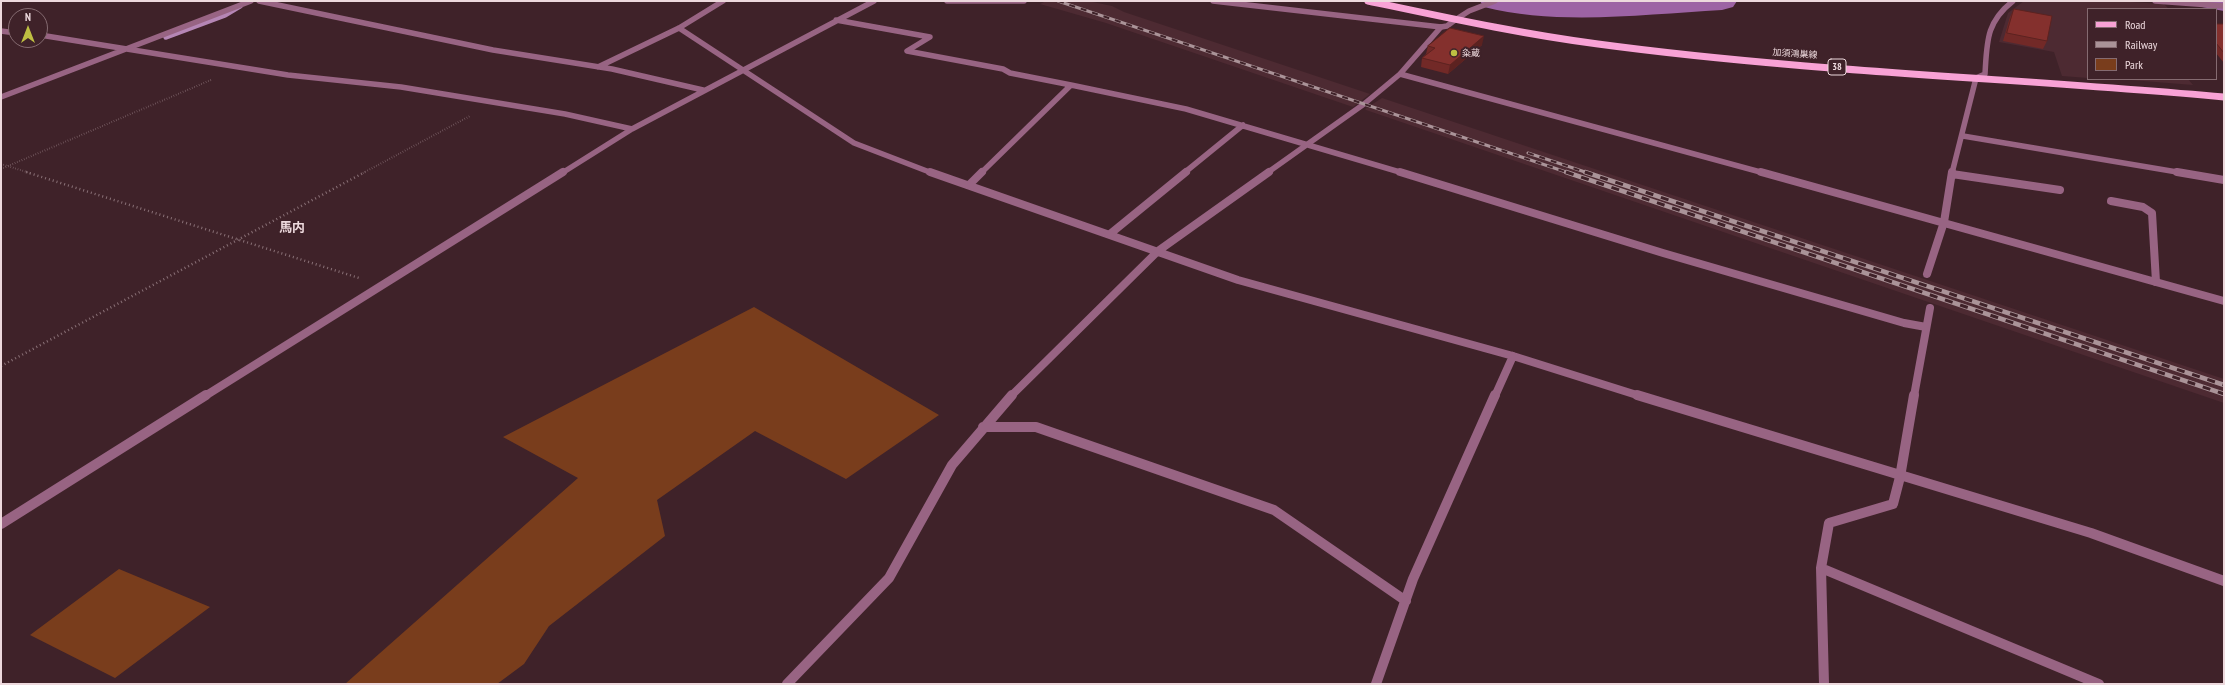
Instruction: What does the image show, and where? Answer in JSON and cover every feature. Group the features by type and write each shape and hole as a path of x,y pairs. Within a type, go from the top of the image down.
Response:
{"main road":[{"name":"加須鴻巣線","path":"1368,1 1455,20 1625,48 1727,58 2224,97"}],"street":[{"path":"1,97 251,1"},
{"path":"259,1 493,50 598,67 704,90"},
{"path":"598,67 679,28 723,1"},
{"path":"1,524 632,129 874,1"},
{"path":"947,1 1024,1"},
{"path":"1213,1 1441,27 1447,26 1469,11 1495,1"},
{"path":"1927,274 1944,222 1952,174 1963,136 1976,78 1985,74 1990,26 2000,10 2013,1"},
{"path":"2155,1 2224,6"},
{"path":"836,20 930,37 907,51 1003,69 1010,73 1186,110 1243,125 1663,253 1904,323 1926,327"},
{"path":"787,684 889,578 952,465 1001,406 1158,251 1364,104 1400,74 1441,27"},
{"path":"679,28 854,143 914,167 1110,234 1238,280 1513,356 1900,477 2091,533 2224,581"},
{"path":"48,36 288,75 401,87 496,102 565,114 632,129"},
{"path":"1400,74 1944,222 2224,301"},
{"path":"969,185 1071,85"},
{"path":"1110,234 1243,125"},
{"path":"1963,136 2224,180"},
{"path":"1952,174 2060,190"},
{"path":"2111,201 2143,207 2152,213 2156,282"},
{"path":"1824,684 1821,568 1829,523 1893,504 1900,477 1930,308"},
{"path":"1376,684 1413,579 1513,356"},
{"path":"983,427 1036,427 1274,510 1406,601"},
{"path":"1821,568 2099,684"}],"path":[{"path":"1,168 212,80"},
{"path":"1,366 241,240 496,102"},
{"path":"1,164 381,286"}],"shaded area":[{"path":"1088,1 1112,6 1124,12 1370,94 1353,107 1106,23 1040,4 1044,2"},
{"path":"2024,1 2115,1 2164,4 2168,8 2087,8 2087,78 2062,76 2054,52 1999,42 2008,13"},
{"path":"2131,80 2189,80 2193,85"},
{"path":"1382,98 2224,379 2224,403 1365,109"}],"green space":[{"path":"754,307 939,415 846,479 755,431 657,500 665,536 549,626 524,664 497,684 345,684 578,478 503,437"},
{"path":"119,569 210,607 115,678 30,635"}],"building":[{"path":"2014,9 2052,16 2047,41 2007,33"},
{"path":"2217,24 2224,24 2224,53 2217,44"},
{"path":"1450,28 1484,36 1450,65 1422,58 1435,48 1428,46"}],"waterway":[{"path":"1495,1 1523,5 1580,7 1722,1"},
{"path":"2213,1 2224,2"},
{"path":"166,37 225,15 240,6"}],"railway":[{"path":"1058,1 1569,173"},
{"path":"1528,153 2224,385"},
{"path":"1566,172 2224,394"}],"place":[{"name":"粂蔵","path":"1454,53"}],"district":[{"name":"馬内","path":"292,228"}]}
